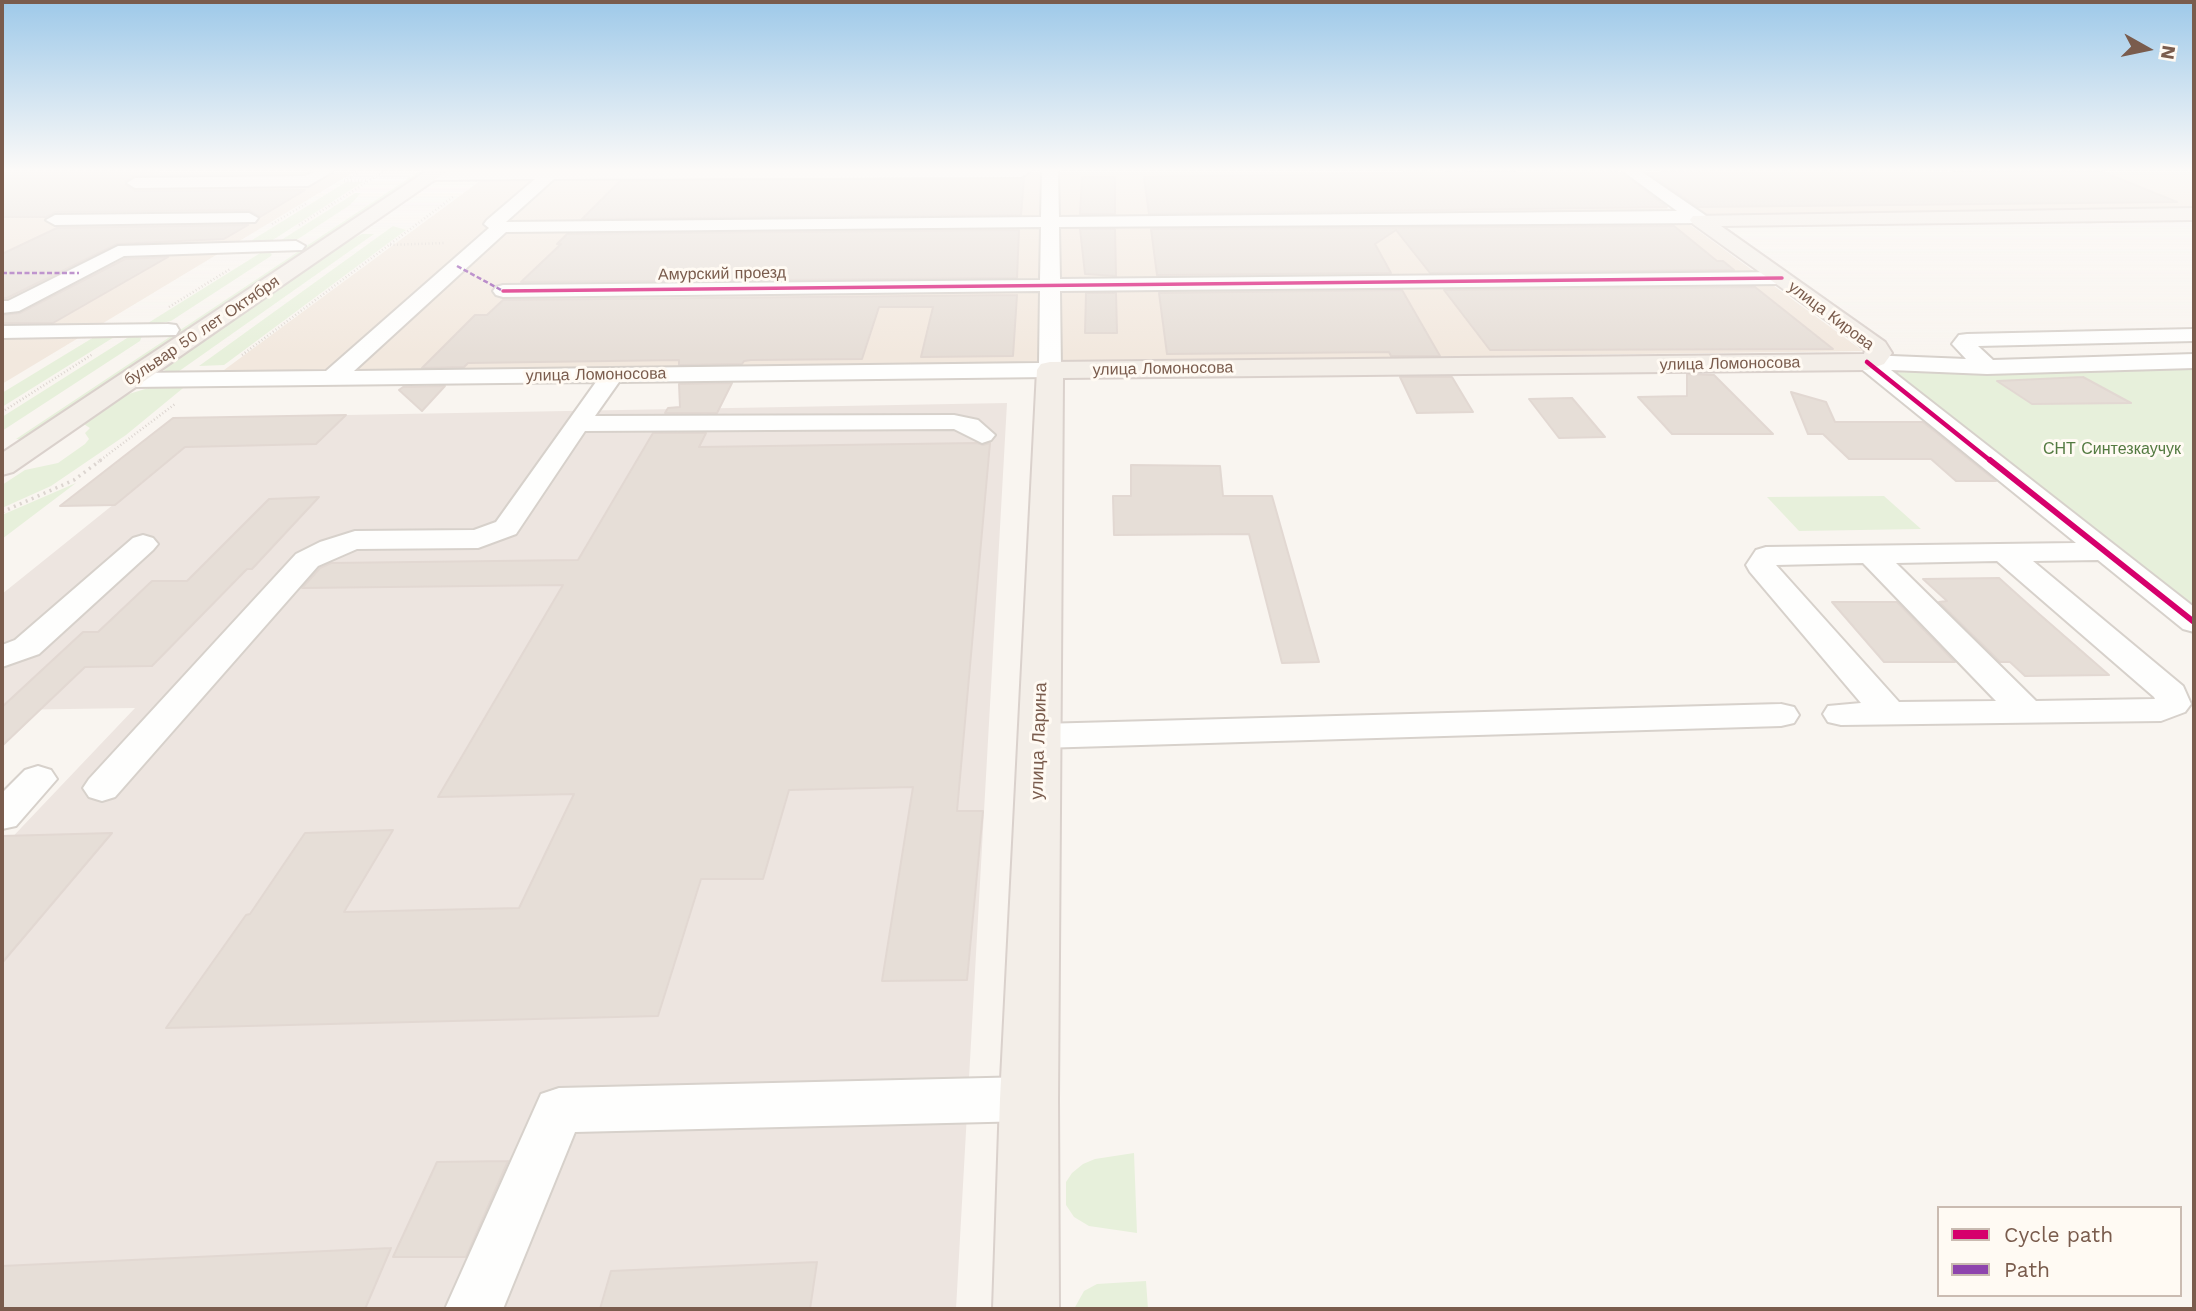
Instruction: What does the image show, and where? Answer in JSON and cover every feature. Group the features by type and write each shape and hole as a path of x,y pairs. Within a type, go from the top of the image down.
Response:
{"main road":[{"name":"бульвар 50 лет Октября","path":"57,401 315,233"},
{"name":"бульвар 50 лет Октября","path":"2,466 347,233"},
{"name":"улица Кирова","path":"1719,233 1876,347 1879,354 1867,362"},
{"name":"улица Ломоносова","path":"1050,370 1867,362"},
{"name":"улица Ларина","path":"1026,1309 1029,1099 1050,370"}],"street":[{"path":"332,377 494,233"},
{"name":"улица Ларина","path":"1050,233 1050,370"},
{"path":"2,307 12,307 118,252 296,246"},
{"name":"Амурский проезд","path":"503,290 1782,278"},
{"path":"2,332 168,330"},
{"path":"1987,367 1963,344 1967,341 2194,335"},
{"name":"улица Ломоносова","path":"1867,362 1987,367 2194,361"},
{"path":"1867,362 2194,622"},
{"name":"улица Ломоносова","path":"131,380 1050,370"},
{"path":"102,788 307,560 330,548 355,540 478,539 506,528 612,375"},
{"path":"576,424 954,422 969,425 982,435"},
{"path":"2,657 27,647 143,544"},
{"path":"1889,713 1765,572 1761,565 1766,556 2105,551"},
{"path":"1841,714 2161,710 2173,704 2174,698 2004,552"},
{"path":"1870,554 2026,711"},
{"path":"1040,736 1781,715"},
{"path":"2,816 38,779"},
{"path":"474,1309 559,1110 1029,1099"}],"path":[{"path":"235,247 258,233"},
{"path":"2,512 74,480 404,233"},
{"path":"388,245 484,243"},
{"path":"2,412 130,331"}],"shaded area":[{"path":"2,233 252,233 2,384"},
{"path":"409,233 1702,233 1863,351 220,373"},
{"path":"1007,403 956,1309 2,1309 2,848 135,708 2,710 2,594 185,447 315,444 346,415"}],"green space":[{"path":"263,233 283,233 265,245 244,245"},
{"path":"292,233 307,233 298,239 275,244"},
{"path":"326,233 338,233 40,434 24,440 16,439"},
{"path":"383,233 402,233 224,365 199,366"},
{"path":"362,234 374,234 175,374 163,370 339,245"},
{"path":"265,250 272,254 271,256 171,321 140,328"},
{"path":"135,333 142,336 140,341 2,431 2,417"},
{"path":"99,334 119,334 2,407 2,393"},
{"name":"СНТ Синтезкаучук","path":"2194,363 2194,617 1879,373"},
{"path":"188,384 126,435 51,486 2,508 2,485 25,470 58,463 85,444 89,439 85,433 90,428 82,423 119,397 155,386"},
{"path":"76,483 2,539 2,515"},
{"path":"1884,496 1921,529 1799,531 1767,497"},
{"path":"1134,1153 1137,1233 1089,1226 1074,1217 1066,1205 1066,1182 1072,1173 1095,1159"},
{"path":"1146,1281 1148,1309 1074,1309 1084,1291 1097,1284"}],"building":[{"path":"46,233 234,233 224,239 117,244 7,298 2,298 2,254"},
{"path":"1019,233 1017,278 521,282 561,244 557,244 567,234"},
{"path":"1080,233 1115,233 1116,276 1085,274"},
{"path":"1152,233 1391,233 1375,244 1391,273 1157,275"},
{"path":"1399,233 1683,233 1717,261 1723,261 1734,270 1430,273"},
{"path":"168,257 53,323 2,323 2,315 20,313 125,259"},
{"path":"1755,287 1833,349 1490,350 1444,290"},
{"path":"1402,290 1440,356 1391,356 1389,352 1167,354 1159,293"},
{"path":"1086,293 1116,293 1117,333 1085,333"},
{"path":"1017,295 1013,356 921,357 933,307 879,307 862,359 751,360 742,364 679,365 679,360 468,363 464,367 422,368 475,315 487,315 503,300"},
{"path":"1687,374 1714,375 1773,434 1672,434 1638,397 1687,396"},
{"path":"1400,377 1452,377 1473,412 1417,413"},
{"path":"2083,377 2131,403 2032,404 1997,381"},
{"path":"732,383 717,413 665,413 668,408 680,407 679,384"},
{"path":"445,386 422,411 399,390 403,387"},
{"path":"1791,392 1826,402 1835,422 1923,422 1996,481 1956,481 1931,459 1849,459 1823,434 1808,434"},
{"path":"1572,398 1605,437 1559,438 1529,399"},
{"path":"346,415 316,444 185,447 115,505 60,506 173,418"},
{"path":"653,433 706,433 699,447 990,443 957,811 983,811 967,980 882,981 913,787 789,790 763,879 701,879 658,1016 166,1028 246,915 250,914 305,833 393,830 344,912 519,908 574,794 438,797 563,585 302,588 320,568 331,563 578,560"},
{"path":"1131,465 1220,466 1223,496 1272,496 1319,662 1282,663 1249,534 1114,535 1113,496 1131,496"},
{"path":"319,497 252,569 247,569 152,666 85,667 2,746 2,707 83,632 98,632 152,581 187,581 269,499"},
{"path":"1999,578 2109,675 2025,676 2010,662 2000,662 1939,602 1947,601 1923,579"},
{"path":"1832,602 1897,602 1955,662 1884,662"},
{"path":"112,833 2,963 2,836"},
{"path":"508,1161 466,1257 393,1257 437,1162"},
{"path":"391,1248 365,1309 2,1309 2,1266"},
{"path":"817,1262 810,1309 600,1309 611,1271"}],"marked path":[{"path":"457,266 503,291"},
{"path":"2,273 79,273"}],"cycle path":[{"path":"503,291 1782,278"},
{"path":"1867,362 2194,622"}]}
